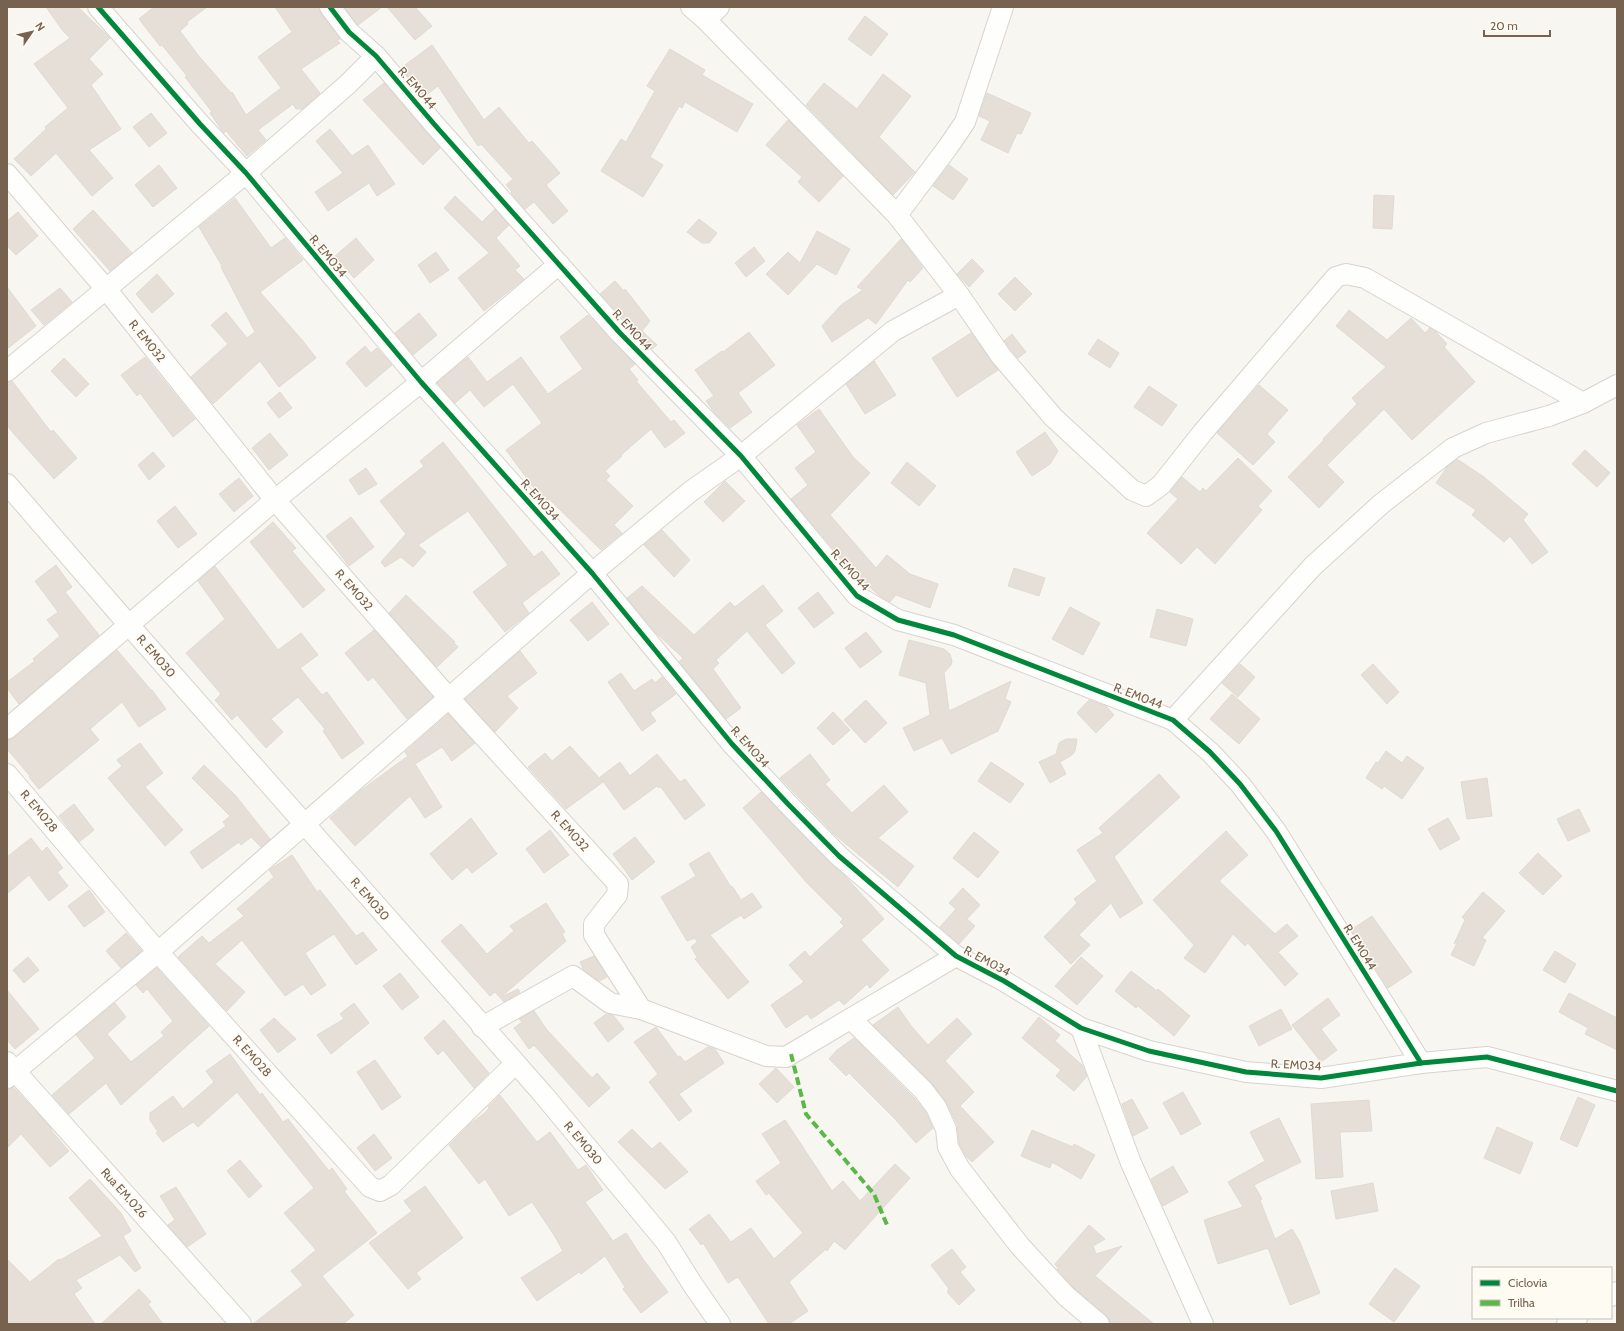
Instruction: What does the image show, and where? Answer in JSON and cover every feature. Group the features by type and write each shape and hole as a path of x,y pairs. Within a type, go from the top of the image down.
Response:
{"street":[{"name":"R. EM034","path":"98,7 200,124 246,173 421,382 592,573 732,744 839,856 956,956 1004,981 1081,1028 1149,1051 1246,1072 1321,1078 1421,1063 1487,1057 1617,1090"},
{"name":"R. EM044","path":"330,7 349,32 376,56 620,333 741,456 856,596 898,620 954,635 1173,720 1210,752 1240,784 1276,831 1421,1063"},
{"path":"691,7 713,14 897,215 959,295 1001,356 1053,417 1132,490 1146,496 1161,485 1203,432 1336,277 1346,274 1365,278 1583,403"},
{"path":"897,215 948,147 964,122 1003,7"},
{"path":"7,371 246,173 348,84 376,56"},
{"name":"R. EM032","path":"7,174 106,289 275,500 448,698 618,884 618,895 594,924 594,935 641,1009"},
{"path":"7,729 128,624 275,500 421,382 559,264"},
{"path":"10,1070 158,952 592,573 691,491 741,456 893,331 959,295"},
{"path":"1173,720 1313,566 1380,505 1453,448 1486,433 1549,416 1583,403 1617,385"},
{"name":"R. EM030","path":"7,484 128,624 542,1094 666,1242 720,1324"},
{"name":"R. EM028","path":"7,774 158,952 370,1187 380,1191 391,1185 515,1064"},
{"path":"482,1027 573,976 610,1003 641,1009 766,1056 786,1057 956,956"},
{"path":"851,1019 923,1090 936,1107 946,1129 948,1147 960,1169 1020,1246 1066,1296 1099,1324"},
{"path":"1081,1028 1131,1163 1203,1324"},
{"name":"Rua EM.026","path":"10,1070 241,1324"}],"building":[{"path":"46,7 78,7 110,38 89,59 103,74 91,85 121,129 89,150 113,178 92,196 56,153 31,176 14,159 46,129 45,127 68,108 34,64 70,38 63,31"},
{"path":"154,7 207,7 187,22 188,24 180,31 198,55 231,93 232,92 246,115 281,88 258,57 292,32 275,7 319,7 321,14 340,39 337,40 340,43 301,69 320,93 302,109 296,109 293,104 258,130 266,140 247,156 226,131 224,133 210,113 212,112 185,77 187,76 162,45 160,46 139,19"},
{"path":"344,7 382,7 358,25"},
{"path":"387,7 415,7 432,26 415,40"},
{"path":"865,16 888,34 871,56 848,39"},
{"path":"432,45 484,120 499,107 529,143 532,141 560,173 546,185 568,211 553,224 534,202 525,209 511,193 512,192 506,185 513,179 481,144 478,146 438,86 425,96 401,68"},
{"path":"670,49 705,70 702,75 753,104 737,132 685,102 682,108 679,106 650,157 663,165 643,197 601,171 621,139 626,142 655,91 647,86"},
{"path":"883,74 911,96 879,137 915,172 893,195 806,105 824,83 857,109"},
{"path":"384,83 440,148 423,165 363,100"},
{"path":"987,93 1031,113 1021,134 1017,133 1008,153 981,140 990,121 979,116"},
{"path":"151,113 167,133 149,147 133,127"},
{"path":"788,120 843,176 819,202 798,182 802,177 766,145"},
{"path":"330,129 352,156 368,145 395,184 377,196 369,183 328,211 315,192 343,173 316,141"},
{"path":"159,165 177,188 153,207 135,185"},
{"path":"949,165 968,179 953,200 933,186"},
{"path":"1374,195 1394,196 1392,229 1373,228"},
{"path":"455,196 482,222 495,209 509,225 496,238 520,266 515,270 524,279 484,311 458,278 489,253 444,208"},
{"path":"235,198 271,248 285,238 303,260 260,292 316,358 279,387 260,361 213,404 191,377 228,344 211,325 226,312 247,338 255,332 221,267 222,266 199,227"},
{"path":"93,210 132,253 110,271 73,229"},
{"path":"18,212 38,236 16,255 7,246 7,221"},
{"path":"699,219 717,233 709,243 702,243 687,232"},
{"path":"817,231 850,249 836,275 817,264 788,295 766,274 788,252 800,263"},
{"path":"356,238 374,260 354,278 335,256"},
{"path":"901,239 923,268 910,282 908,280 876,324 868,318 832,342 822,326 841,305 863,290 857,287"},
{"path":"754,247 765,261 746,277 735,263"},
{"path":"436,252 449,270 430,283 418,265"},
{"path":"972,259 984,271 969,287 957,274"},
{"path":"157,274 174,294 152,313 136,294"},
{"path":"1015,277 1032,294 1015,311 998,294"},
{"path":"615,281 624,291 625,289 650,321 642,331 657,345 652,349 600,294"},
{"path":"7,287 36,326 7,349"},
{"path":"60,288 72,302 44,325 31,310"},
{"path":"1349,310 1387,340 1411,318 1425,333 1430,328 1447,344 1444,347 1475,382 1412,440 1384,409 1327,465 1344,482 1319,508 1288,477 1357,404 1352,398 1386,367 1336,326"},
{"path":"419,313 437,335 413,355 395,333"},
{"path":"588,315 635,364 629,369 638,380 636,381 671,422 674,420 685,433 665,448 651,429 605,471 610,476 606,480 633,506 614,525 622,533 601,550 549,499 545,503 506,450 542,423 513,384 484,407 470,390 455,403 437,383 468,357 487,382 521,357 548,394 583,369 560,337"},
{"path":"749,332 775,365 738,393 752,412 730,428 714,412 706,401 714,396 695,370 722,351 723,352"},
{"path":"971,333 998,370 957,397 932,358"},
{"path":"1012,334 1026,352 1018,358 1004,341"},
{"path":"1098,339 1119,353 1110,368 1088,354"},
{"path":"365,346 371,353 377,348 392,365 366,387 346,363"},
{"path":"145,357 195,419 173,437 140,393 137,396 121,375"},
{"path":"64,358 89,384 76,397 51,371"},
{"path":"874,361 896,395 865,414 846,384"},
{"path":"12,381 51,432 53,430 77,458 54,479 7,426 7,382"},
{"path":"1259,385 1288,410 1267,434 1275,442 1253,465 1217,433"},
{"path":"1149,386 1177,405 1162,426 1134,407"},
{"path":"280,392 292,408 279,418 267,403"},
{"path":"819,409 853,457 870,473 830,515 876,568 887,555 910,574 938,584 930,608 896,595 890,602 882,598 852,571 791,499 808,485 795,468 816,452 797,425"},
{"path":"1045,432 1058,451 1050,464 1032,476 1016,452"},
{"path":"270,433 288,455 269,470 252,448"},
{"path":"443,442 534,557 542,551 560,574 522,603 529,613 505,632 473,592 508,565 468,511 418,545 426,552 413,567 401,557 385,567 381,562 406,534 380,501 424,466 420,461"},
{"path":"1585,450 1610,473 1597,487 1572,464"},
{"path":"153,452 165,466 149,480 138,465"},
{"path":"1238,458 1272,491 1258,506 1262,510 1215,564 1197,547 1181,564 1147,533 1178,499 1170,492 1182,477 1200,492 1203,488 1206,491"},
{"path":"1457,459 1484,477 1528,514 1523,520 1548,552 1532,564 1510,536 1504,542 1472,515 1476,510 1436,483 1447,467"},
{"path":"907,462 936,486 919,506 891,483"},
{"path":"366,468 377,484 359,495 349,480"},
{"path":"239,478 253,496 234,512 219,494"},
{"path":"725,481 745,501 723,522 704,502"},
{"path":"175,506 197,534 178,548 157,521"},
{"path":"351,517 374,547 349,566 326,536"},
{"path":"273,522 296,548 292,551 325,590 303,608 250,542"},
{"path":"662,530 690,560 674,577 644,545"},
{"path":"56,565 72,587 65,592 99,635 19,704 7,688 7,682 35,661 33,659 60,636 47,620 58,612 35,581"},
{"path":"215,566 278,650 301,633 318,655 300,668 322,695 327,692 364,743 342,759 323,731 325,729 298,697 271,719 283,732 266,748 237,715 232,720 215,700 221,694 186,653 225,619 198,581"},
{"path":"1014,568 1045,578 1039,596 1008,586"},
{"path":"763,585 783,611 765,625 795,663 782,674 747,631 716,660 719,663 713,669 741,708 726,719 679,662 683,658 656,633 627,598 642,586 694,635 730,602 735,607"},
{"path":"818,592 834,613 814,628 798,608"},
{"path":"406,595 455,642 454,643 458,647 437,667 389,613"},
{"path":"592,602 609,624 588,641 570,620"},
{"path":"1070,607 1100,623 1083,655 1052,639"},
{"path":"1157,609 1193,619 1186,646 1150,637"},
{"path":"374,630 433,697 407,719 373,677 368,681 345,653"},
{"path":"866,632 882,652 860,668 845,648"},
{"path":"909,640 944,649 950,654 952,661 951,665 944,673 949,711 1011,681 1005,699 1011,702 998,731 951,754 942,738 914,751 903,728 930,715 926,683 899,675"},
{"path":"117,650 152,690 166,709 139,727 122,702 90,729 99,740 39,789 7,749 7,740 14,738"},
{"path":"520,651 537,673 507,696 518,708 495,732 465,699"},
{"path":"1240,664 1255,677 1238,697 1222,683"},
{"path":"1373,664 1399,692 1387,704 1361,675"},
{"path":"621,673 634,691 652,679 655,683 662,677 676,694 650,713 656,721 642,731 608,682"},
{"path":"1232,694 1260,719 1239,744 1210,719"},
{"path":"866,700 887,723 865,743 844,720"},
{"path":"1089,700 1106,706 1114,715 1096,733 1077,713"},
{"path":"833,712 850,730 833,745 817,728"},
{"path":"448,714 475,743 452,761 442,747 415,764 442,807 425,818 410,796 355,846 330,818 360,791 408,756 405,752"},
{"path":"1066,739 1077,739 1075,751 1072,755 1060,762 1066,774 1050,783 1039,762 1056,754 1059,743"},
{"path":"140,743 163,773 145,787 183,830 165,846 108,778 122,766 117,760"},
{"path":"570,746 603,782 566,809 528,767 545,753 552,761"},
{"path":"1386,751 1402,763 1407,756 1424,768 1402,799 1384,786 1382,789 1366,778 1376,762 1378,763"},
{"path":"657,754 680,782 685,779 705,805 685,820 660,786 659,788 657,786 624,810 600,777 620,762 630,776"},
{"path":"810,754 830,780 825,784 852,813 884,785 908,812 878,838 914,866 898,887 835,835 780,778"},
{"path":"991,762 1024,784 1010,803 978,781"},
{"path":"204,765 236,796 270,839 261,847 251,837 241,845 239,842 202,869 190,852 226,826 223,822 230,816 192,778"},
{"path":"1159,774 1180,797 1114,857 1143,903 1120,918 1111,903 1079,935 1090,945 1071,964 1044,937 1077,903 1074,899 1097,881 1077,850 1103,833 1099,828"},
{"path":"1487,778 1492,816 1467,819 1461,782"},
{"path":"761,792 831,864 845,876 884,919 861,940 889,970 870,988 867,984 844,1005 839,1000 811,1019 807,1014 786,1028 771,1005 804,982 789,965 805,951 810,957 844,926 840,922 843,919 806,882 743,808"},
{"path":"74,804 94,830 79,842 59,816"},
{"path":"1579,809 1590,831 1568,841 1557,819"},
{"path":"471,818 497,854 472,873 467,867 452,880 430,854"},
{"path":"1448,818 1460,839 1440,850 1428,829"},
{"path":"550,830 569,855 544,873 526,849"},
{"path":"1226,831 1248,855 1219,881 1275,934 1287,924 1298,936 1278,952 1298,974 1285,986 1248,943 1245,946 1233,934 1205,973 1184,958 1194,945 1153,900"},
{"path":"974,832 999,852 978,878 953,858"},
{"path":"635,837 655,862 632,880 613,854"},
{"path":"31,838 42,852 47,847 63,868 57,872 68,886 49,901 29,875 7,894 7,857"},
{"path":"709,852 741,900 752,893 762,907 744,919 741,915 710,935 749,982 728,999 695,959 697,957 691,947 697,942 695,938 687,941 661,897 696,876 689,864"},
{"path":"1538,853 1562,876 1543,895 1519,873"},
{"path":"292,855 317,892 320,890 356,936 363,932 377,950 356,965 334,934 305,953 326,985 311,995 303,984 285,996 242,940 215,964 245,992 227,1011 178,957 202,936 209,943 244,916 237,909 274,877 269,870"},
{"path":"963,888 980,905 967,919 975,926 959,944 940,927 956,909 949,903"},
{"path":"89,890 105,912 84,927 68,906"},
{"path":"1483,892 1505,911 1482,938 1486,940 1474,966 1451,955 1458,941 1454,944 1465,920 1462,917"},
{"path":"546,903 565,932 562,934 566,941 501,997 518,989 520,992 504,1002 495,992 490,996 441,941 461,924 487,954 514,931 510,926"},
{"path":"1372,916 1412,972 1388,988 1351,930"},
{"path":"126,933 142,951 121,968 106,951"},
{"path":"1555,951 1576,964 1565,983 1543,970"},
{"path":"594,956 607,977 599,981 584,970 580,962"},
{"path":"28,957 39,970 24,983 13,970"},
{"path":"1081,957 1103,976 1077,1005 1055,986"},
{"path":"157,968 209,1026 121,1105 106,1083 69,1114 52,1095 95,1058 76,1035 115,1003 126,1017 107,1034 131,1062 164,1036 161,1032 173,1021 147,989 143,993 136,985"},
{"path":"1131,971 1157,991 1158,989 1190,1016 1174,1036 1138,1006 1136,1008 1115,991"},
{"path":"400,973 419,997 402,1010 383,986"},
{"path":"7,990 39,1029 15,1049 7,1040"},
{"path":"1569,993 1617,1018 1617,1050 1585,1034 1588,1028 1559,1012"},
{"path":"1328,998 1340,1015 1321,1029 1337,1050 1321,1062 1292,1025"},
{"path":"354,1003 369,1023 331,1054 317,1035 344,1019 340,1014"},
{"path":"898,1007 912,1027 928,1045 957,1018 972,1034 945,1061 974,1092 960,1106 994,1142 972,1162 966,1156 959,1143 957,1124 945,1100 931,1082 873,1025"},
{"path":"1281,1009 1292,1029 1259,1046 1249,1026"},
{"path":"534,1011 547,1030 592,1078 597,1073 610,1088 589,1107 534,1045 529,1049 514,1028 522,1022 519,1019"},
{"path":"606,1014 613,1015 624,1029 608,1042 594,1023"},
{"path":"1039,1017 1060,1035 1055,1041 1082,1065 1087,1076 1074,1091 1056,1076 1061,1070 1022,1038"},
{"path":"274,1018 296,1039 278,1053 260,1030"},
{"path":"444,1020 489,1073 474,1088 443,1050 438,1055 424,1038"},
{"path":"656,1027 678,1057 680,1056 685,1062 708,1047 715,1049 724,1063 679,1094 692,1111 679,1121 649,1082 658,1074 634,1042"},
{"path":"854,1038 914,1098 926,1113 933,1128 916,1143 896,1120 849,1073 846,1076 829,1059 837,1050"},
{"path":"230,1054 260,1095 262,1093 283,1122 288,1119 329,1171 332,1168 347,1189 344,1191 377,1233 322,1276 354,1315 343,1324 253,1324 303,1285 291,1271 316,1250 284,1213 314,1188 237,1092 198,1127 193,1122 163,1142 156,1133 158,1132 150,1120 150,1113 173,1096 183,1109 214,1082 206,1071"},
{"path":"375,1060 401,1097 382,1110 357,1072"},
{"path":"776,1068 794,1087 777,1103 759,1084"},
{"path":"13,1087 52,1129 51,1130 69,1151 50,1167 21,1134 7,1148 7,1089"},
{"path":"1183,1092 1201,1124 1181,1135 1163,1103"},
{"path":"500,1095 537,1142 550,1132 578,1170 586,1165 603,1190 585,1202 613,1241 626,1233 643,1259 668,1292 641,1313 623,1289 625,1287 605,1256 581,1274 579,1272 537,1301 521,1278 563,1251 532,1202 509,1216 485,1179 479,1184 449,1145 470,1124 486,1112 489,1108 488,1107"},
{"path":"1578,1097 1595,1105 1577,1147 1560,1139"},
{"path":"1132,1099 1148,1128 1133,1136 1122,1104"},
{"path":"1369,1100 1372,1131 1340,1132 1343,1177 1316,1179 1311,1104"},
{"path":"1279,1118 1301,1162 1254,1185 1262,1199 1260,1200 1275,1239 1292,1229 1300,1242 1320,1293 1290,1305 1268,1248 1218,1264 1204,1220 1243,1207 1228,1182 1265,1161 1250,1132"},
{"path":"785,1120 832,1191 843,1181 860,1201 895,1164 910,1178 845,1250 834,1241 827,1251 826,1249 789,1282 808,1311 789,1324 769,1324 738,1277 728,1283 703,1243 701,1245 689,1229 709,1214 731,1242 751,1228 774,1259 803,1233 769,1193 766,1195 756,1181 781,1163 762,1134"},
{"path":"1497,1127 1533,1143 1520,1174 1484,1158"},
{"path":"632,1129 652,1149 660,1142 688,1172 665,1189 618,1142"},
{"path":"1032,1130 1073,1147 1074,1144 1095,1155 1081,1179 1052,1162 1050,1168 1021,1156"},
{"path":"374,1134 392,1158 375,1171 357,1148"},
{"path":"240,1160 262,1186 249,1198 227,1171"},
{"path":"1173,1166 1188,1192 1163,1206 1151,1179"},
{"path":"90,1179 121,1213 131,1231 123,1236 141,1268 135,1272 120,1255 76,1280 82,1288 74,1294 95,1324 7,1324 7,1259 30,1282 59,1259 60,1260 102,1236 69,1198"},
{"path":"1373,1183 1378,1211 1336,1219 1331,1191"},
{"path":"425,1186 463,1238 416,1273 421,1279 408,1289 369,1243 412,1211 404,1201"},
{"path":"176,1187 206,1234 187,1247 168,1225 175,1220 160,1196"},
{"path":"1089,1225 1105,1239 1093,1246 1096,1254 1122,1246 1095,1276 1154,1324 1110,1324 1110,1320 1106,1315 1074,1288 1057,1269 1061,1264 1057,1267 1055,1264"},
{"path":"952,1249 966,1267 960,1272 975,1290 959,1305 947,1292 949,1289 931,1265"},
{"path":"1395,1268 1420,1286 1394,1322 1369,1304"},
{"path":"139,1289 151,1302 148,1304 163,1324 101,1324"}],"marked path":[{"path":"791,1054 806,1114 874,1194 887,1225"}],"cycle path":[{"path":"98,7 200,124 246,173 421,382 592,573 732,744 839,856 956,956 1004,981 1081,1028 1149,1051 1246,1072 1321,1078 1421,1063 1487,1057 1617,1091"},
{"path":"330,7 349,32 376,56 434,124 620,333 741,456 857,596 898,620 954,635 1173,720 1210,752 1240,784 1276,831 1421,1063"}]}
